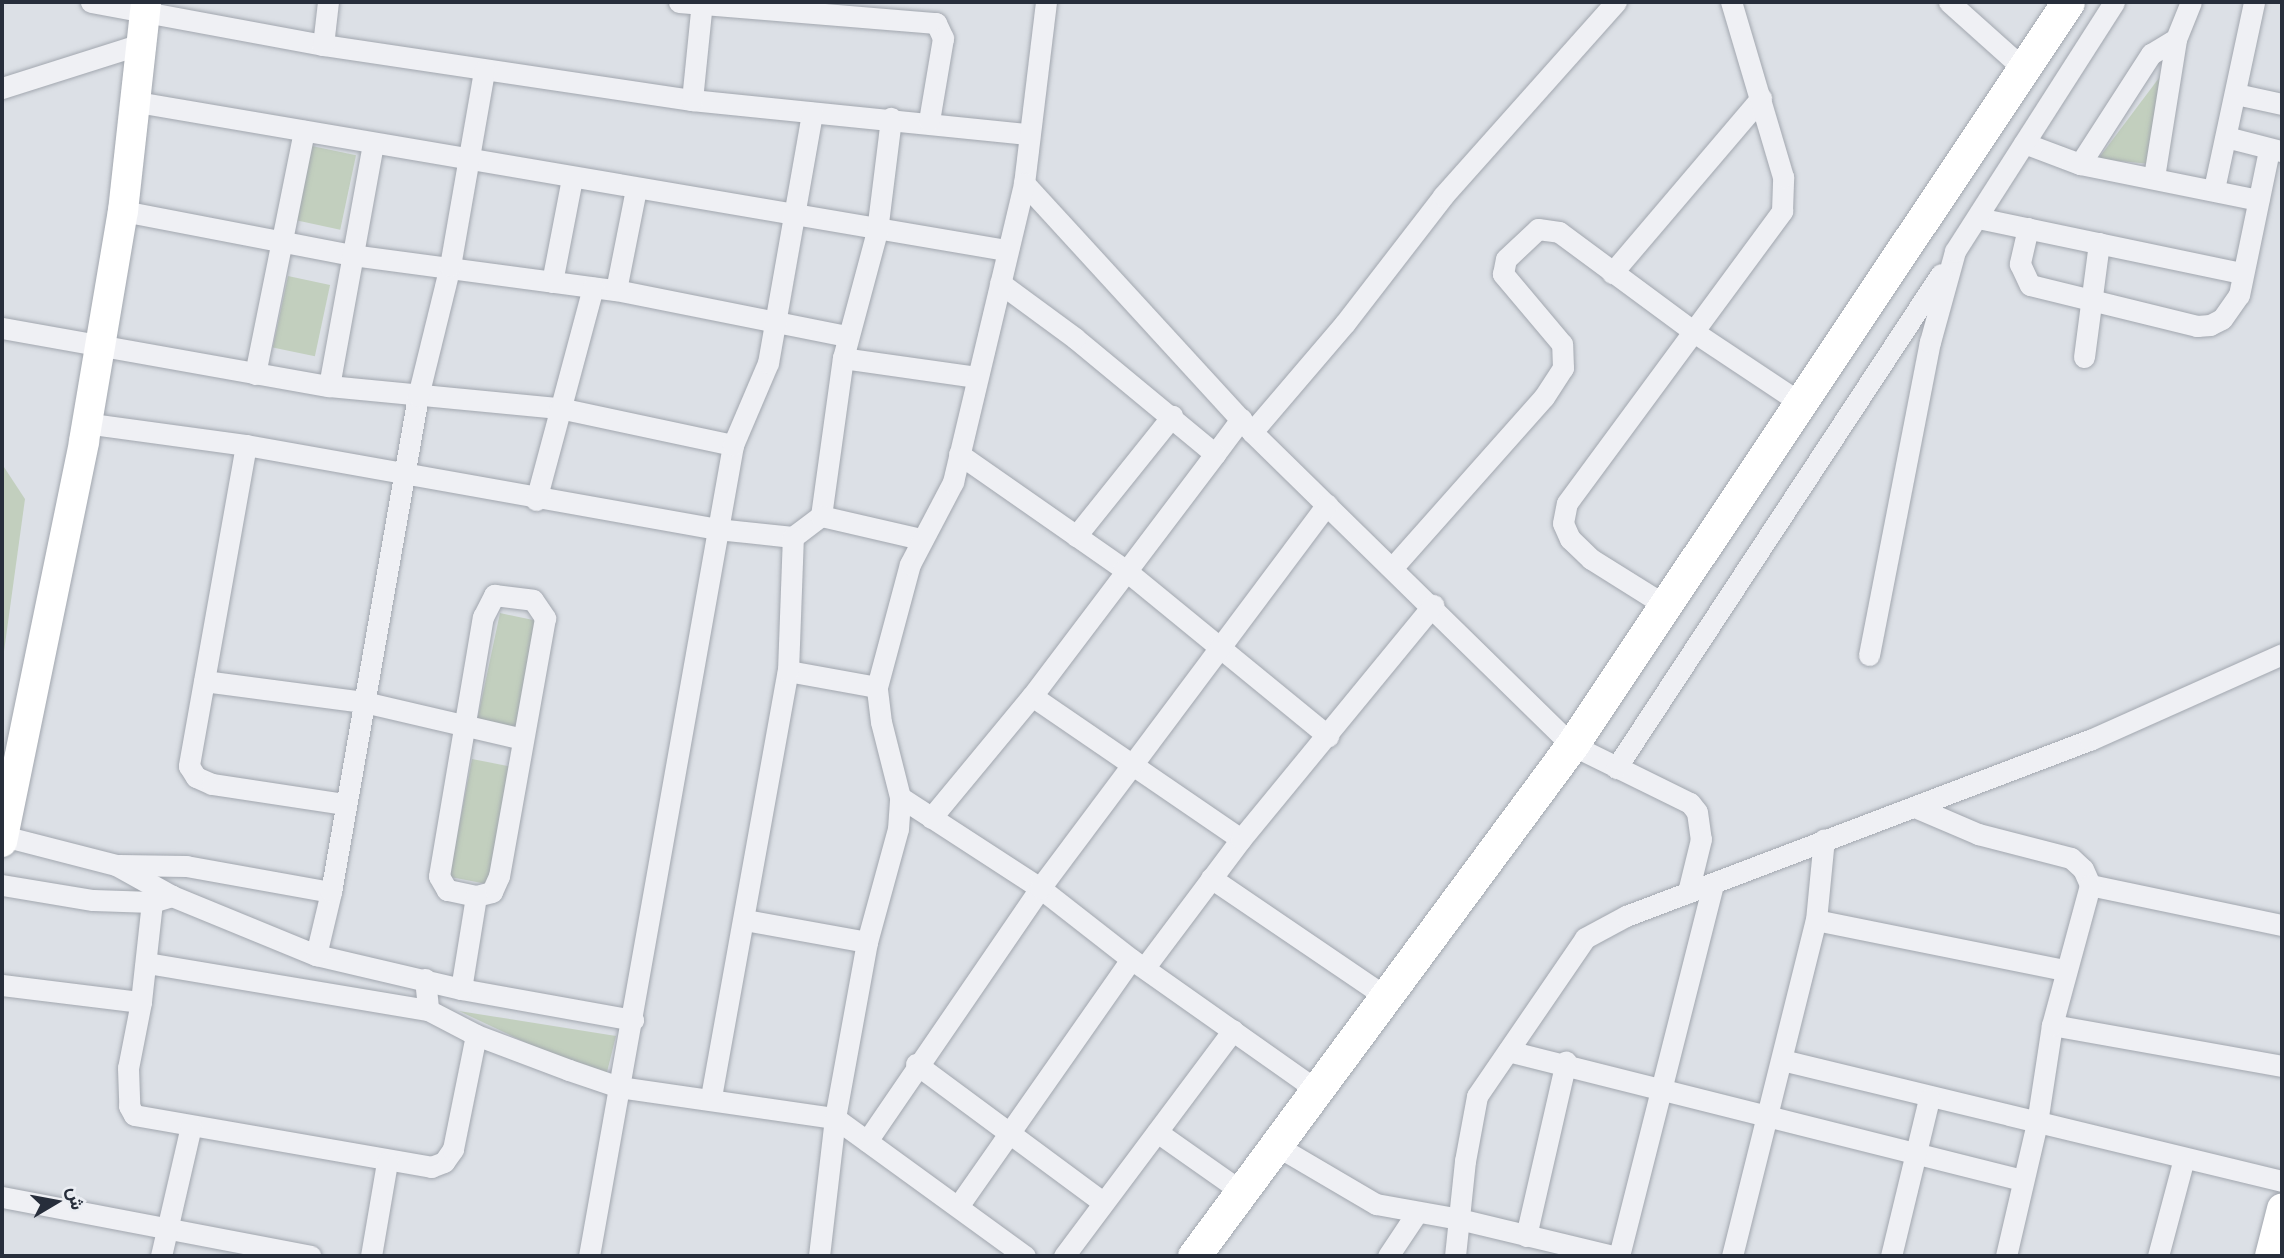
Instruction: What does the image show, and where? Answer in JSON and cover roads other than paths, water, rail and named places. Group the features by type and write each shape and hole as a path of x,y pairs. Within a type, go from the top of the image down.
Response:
{"main road":[{"path":"1195,1256 1572,745 1663,604 1801,403 2068,2"},
{"path":"2,839 85,423 123,211 144,43 146,6"},
{"path":"2270,1256 2282,1209"}],"street":[{"path":"91,2 146,6 323,45 484,71 692,100 813,113 929,121 1027,134"},
{"path":"323,45 328,2"},
{"path":"679,2 906,10 936,23 942,32 929,121"},
{"path":"692,100 702,2"},
{"path":"819,1256 835,1118 867,942 898,829 900,797 881,722 877,687 895,610 921,539 953,482 1024,183 1027,134 1046,2"},
{"path":"931,818 1032,696 1124,569 1215,454 1246,426 1345,323 1443,196 1616,2"},
{"path":"1663,604 1591,559 1570,540 1563,523 1567,503 1782,211 1783,177 1731,2"},
{"path":"1616,768 1978,218 2114,2"},
{"path":"2214,189 2236,94 2253,2"},
{"path":"1955,3 2024,69"},
{"path":"2154,177 2176,39 2185,4"},
{"path":"2080,164 2151,54 2176,39"},
{"path":"2,88 144,43"},
{"path":"316,955 331,892 407,476 418,396 450,266 484,71"},
{"path":"2236,94 2282,104"},
{"path":"1612,273 1761,99"},
{"path":"137,102 877,231 1006,250"},
{"path":"589,1256 733,445 768,363 791,214 813,113"},
{"path":"85,423 246,444 536,499 717,529 793,537 821,516 847,336 877,231 891,118"},
{"path":"254,374 304,131"},
{"path":"2028,228 2020,264 2030,285 2197,326 2222,319 2236,302 2258,200 2275,151 2226,137"},
{"path":"328,386 373,143"},
{"path":"2024,143 2080,164 2258,200"},
{"path":"552,282 572,178"},
{"path":"1024,183 1246,426 1433,605 1572,745 1678,796 1697,812 1701,839 1688,892"},
{"path":"616,290 636,189"},
{"path":"123,211 352,254 616,290 847,336"},
{"path":"1978,218 2242,273"},
{"path":"1393,567 1544,397 1563,368 1562,344 1506,283 1502,266 1531,232 1545,228 1559,232 1694,332 1801,403"},
{"path":"2084,357 2099,243"},
{"path":"1869,655 1930,342 1955,251"},
{"path":"1000,283 1172,416 1215,454"},
{"path":"536,499 593,288"},
{"path":"2,328 328,386 559,408 733,445"},
{"path":"843,358 977,377"},
{"path":"1076,536 1172,416"},
{"path":"246,444 189,752 189,766 196,777 212,784 345,804"},
{"path":"959,454 1124,569 1224,648 1328,736"},
{"path":"867,1141 916,1064 1040,888 1133,762 1224,648 1327,505"},
{"path":"821,516 921,539"},
{"path":"711,1097 788,671 793,537"},
{"path":"494,595 533,600 545,618 523,739 499,876 492,892 476,896 447,890 439,876 487,603 494,595"},
{"path":"959,1205 1007,1133 1138,963 1211,878 1433,605"},
{"path":"1455,1256 1477,1096 1585,938 1613,921 2090,740 2282,654"},
{"path":"788,671 877,687"},
{"path":"204,681 365,702 465,728 523,739"},
{"path":"1032,696 1133,762 1241,839"},
{"path":"900,797 1040,888 1138,963 1318,1091"},
{"path":"1916,807 1978,834 2071,858 2090,885 2282,925"},
{"path":"2,839 116,865 186,866 331,892"},
{"path":"1731,1256 1816,920 1824,839"},
{"path":"116,865 162,899 316,955 461,989 633,1020"},
{"path":"1211,878 1386,997"},
{"path":"1619,1256 1665,1088 1713,884"},
{"path":"2,885 93,900 162,899"},
{"path":"2006,1256 2037,1123 2065,970 2090,885"},
{"path":"461,989 476,896"},
{"path":"162,899 128,1068 129,1105 134,1115 148,1120 387,1162 431,1167 444,1162 453,1149 475,1035"},
{"path":"745,919 867,942"},
{"path":"1816,920 2065,970"},
{"path":"147,963 428,1010 475,1035 619,1087 711,1097 835,1118 959,1205 1020,1255"},
{"path":"425,979 428,1010"},
{"path":"2,985 141,1002"},
{"path":"2053,1025 2282,1066"},
{"path":"1064,1256 1101,1201 1157,1132 1233,1030"},
{"path":"1508,1051 1566,1062 2022,1180"},
{"path":"1782,1060 1929,1099 2282,1181"},
{"path":"1526,1237 1566,1062"},
{"path":"916,1064 1101,1201"},
{"path":"1891,1256 1918,1155 1929,1099"},
{"path":"161,1256 170,1229 191,1126"},
{"path":"1157,1132 1241,1191"},
{"path":"1277,1146 1376,1204 1416,1214 1459,1219 1613,1256"},
{"path":"2158,1256 2183,1158"},
{"path":"371,1256 387,1162"},
{"path":"2,1197 310,1256"},
{"path":"1388,1256 1416,1214"}]}
